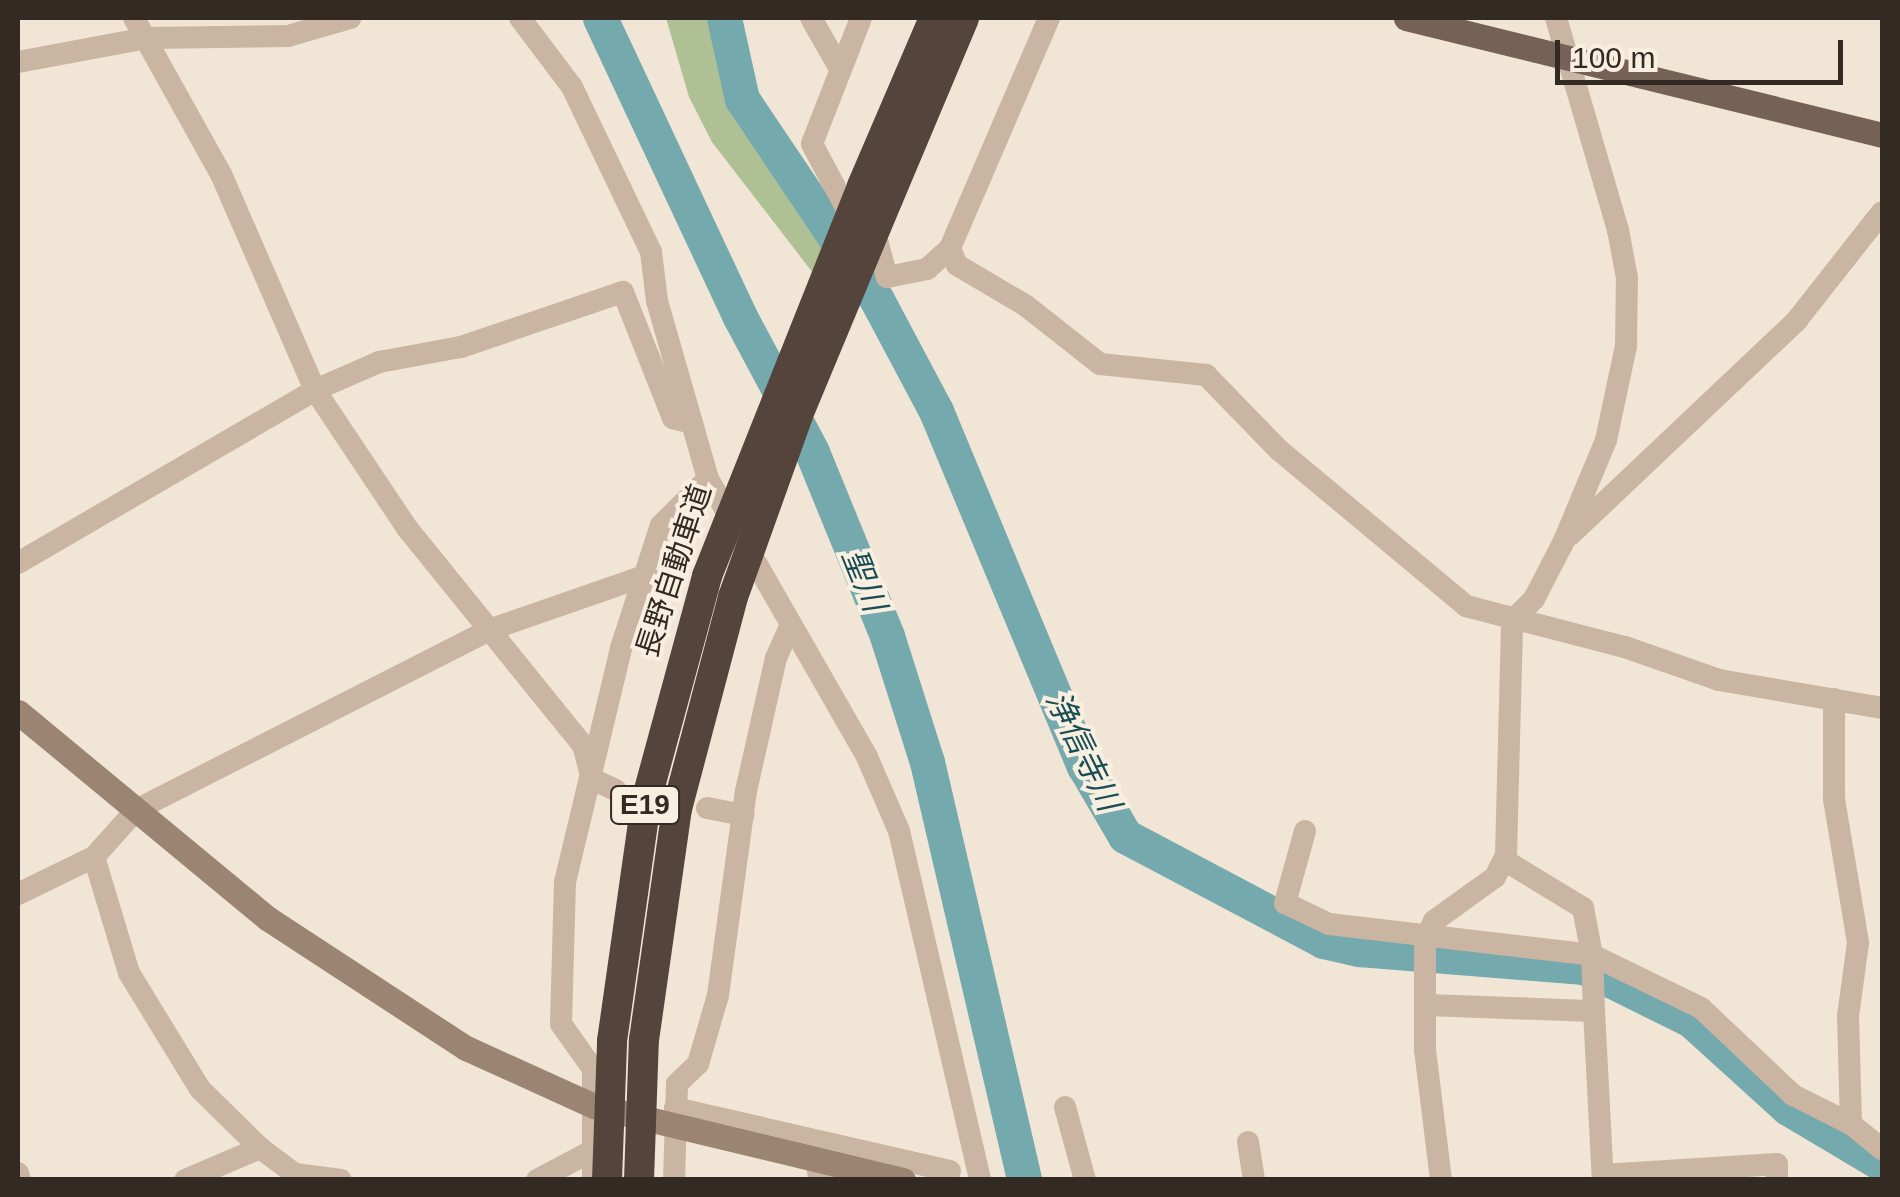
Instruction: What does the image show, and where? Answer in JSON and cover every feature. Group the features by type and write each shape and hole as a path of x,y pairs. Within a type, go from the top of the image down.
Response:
{"highway":[{"name":"長野自動車道","path":"639,1180 644,1040 677,810 733,596 934,18"},
{"name":"長野自動車道","path":"607,1180 612,1041 646,800 707,576 875,193 964,18"}],"main road":[{"path":"1406,18 1562,53 1882,135"}],"street":[{"path":"134,18 221,174 315,390 407,528 582,745 592,779 616,790"},
{"path":"18,62 146,38 288,36 350,18"},
{"path":"520,18 572,86 651,252 657,301 708,478 867,757 900,831 980,1180"},
{"path":"811,18 839,67"},
{"path":"861,18 812,144 822,172 852,219 878,244 888,278 927,269 950,248 1050,18"},
{"path":"1441,1180 1425,1050 1426,939 1434,921 1495,878 1504,860 1512,621 1534,599 1564,541 1606,440 1624,363 1627,278 1562,53 1556,18"},
{"path":"1564,541 1797,320 1882,212"},
{"path":"950,248 957,265 1025,305 1100,364 1206,375 1279,450 1428,581 1466,606 1512,621 1625,646 1719,680 1882,708"},
{"path":"18,562 315,390 380,362 461,347 623,292 673,418 692,424"},
{"path":"593,1180 593,1069 561,1024 560,948 565,882 644,576 661,525 708,478"},
{"path":"18,894 94,857 136,810 492,630 644,576"},
{"path":"674,1180 677,1084 698,1064 718,995 743,816 776,658 790,627"},
{"path":"1834,699 1834,799 1858,943 1848,1016 1851,1124"},
{"path":"18,712 266,918 466,1048 594,1106 674,1117 903,1180"},
{"path":"706,808 743,816"},
{"path":"1305,831 1284,903 1329,924 1426,939 1592,956 1700,1008 1793,1095 1851,1124 1882,1149"},
{"path":"94,857 129,973 200,1089 260,1148 295,1174 341,1180"},
{"path":"1504,860 1583,908 1592,956 1603,1177 1777,1164 1777,1180"},
{"path":"1426,1005 1594,1010"},
{"path":"1066,1107 1085,1180"},
{"path":"1248,1142 1254,1180"},
{"path":"185,1180 260,1148"},
{"path":"538,1180 592,1151"},
{"path":"824,1161 950,1172"}],"green space":[{"path":"666,18 715,18 737,117 827,239 813,273 712,142 689,97"}],"waterway":[{"name":"聖川","path":"600,18 739,315 812,452 887,636 927,762 1024,1180"},
{"name":"浄信寺川","path":"724,18 742,99 877,300 936,411 1084,766 1125,836 1323,941 1359,949 1584,967 1691,1020 1788,1108 1882,1164"}]}
